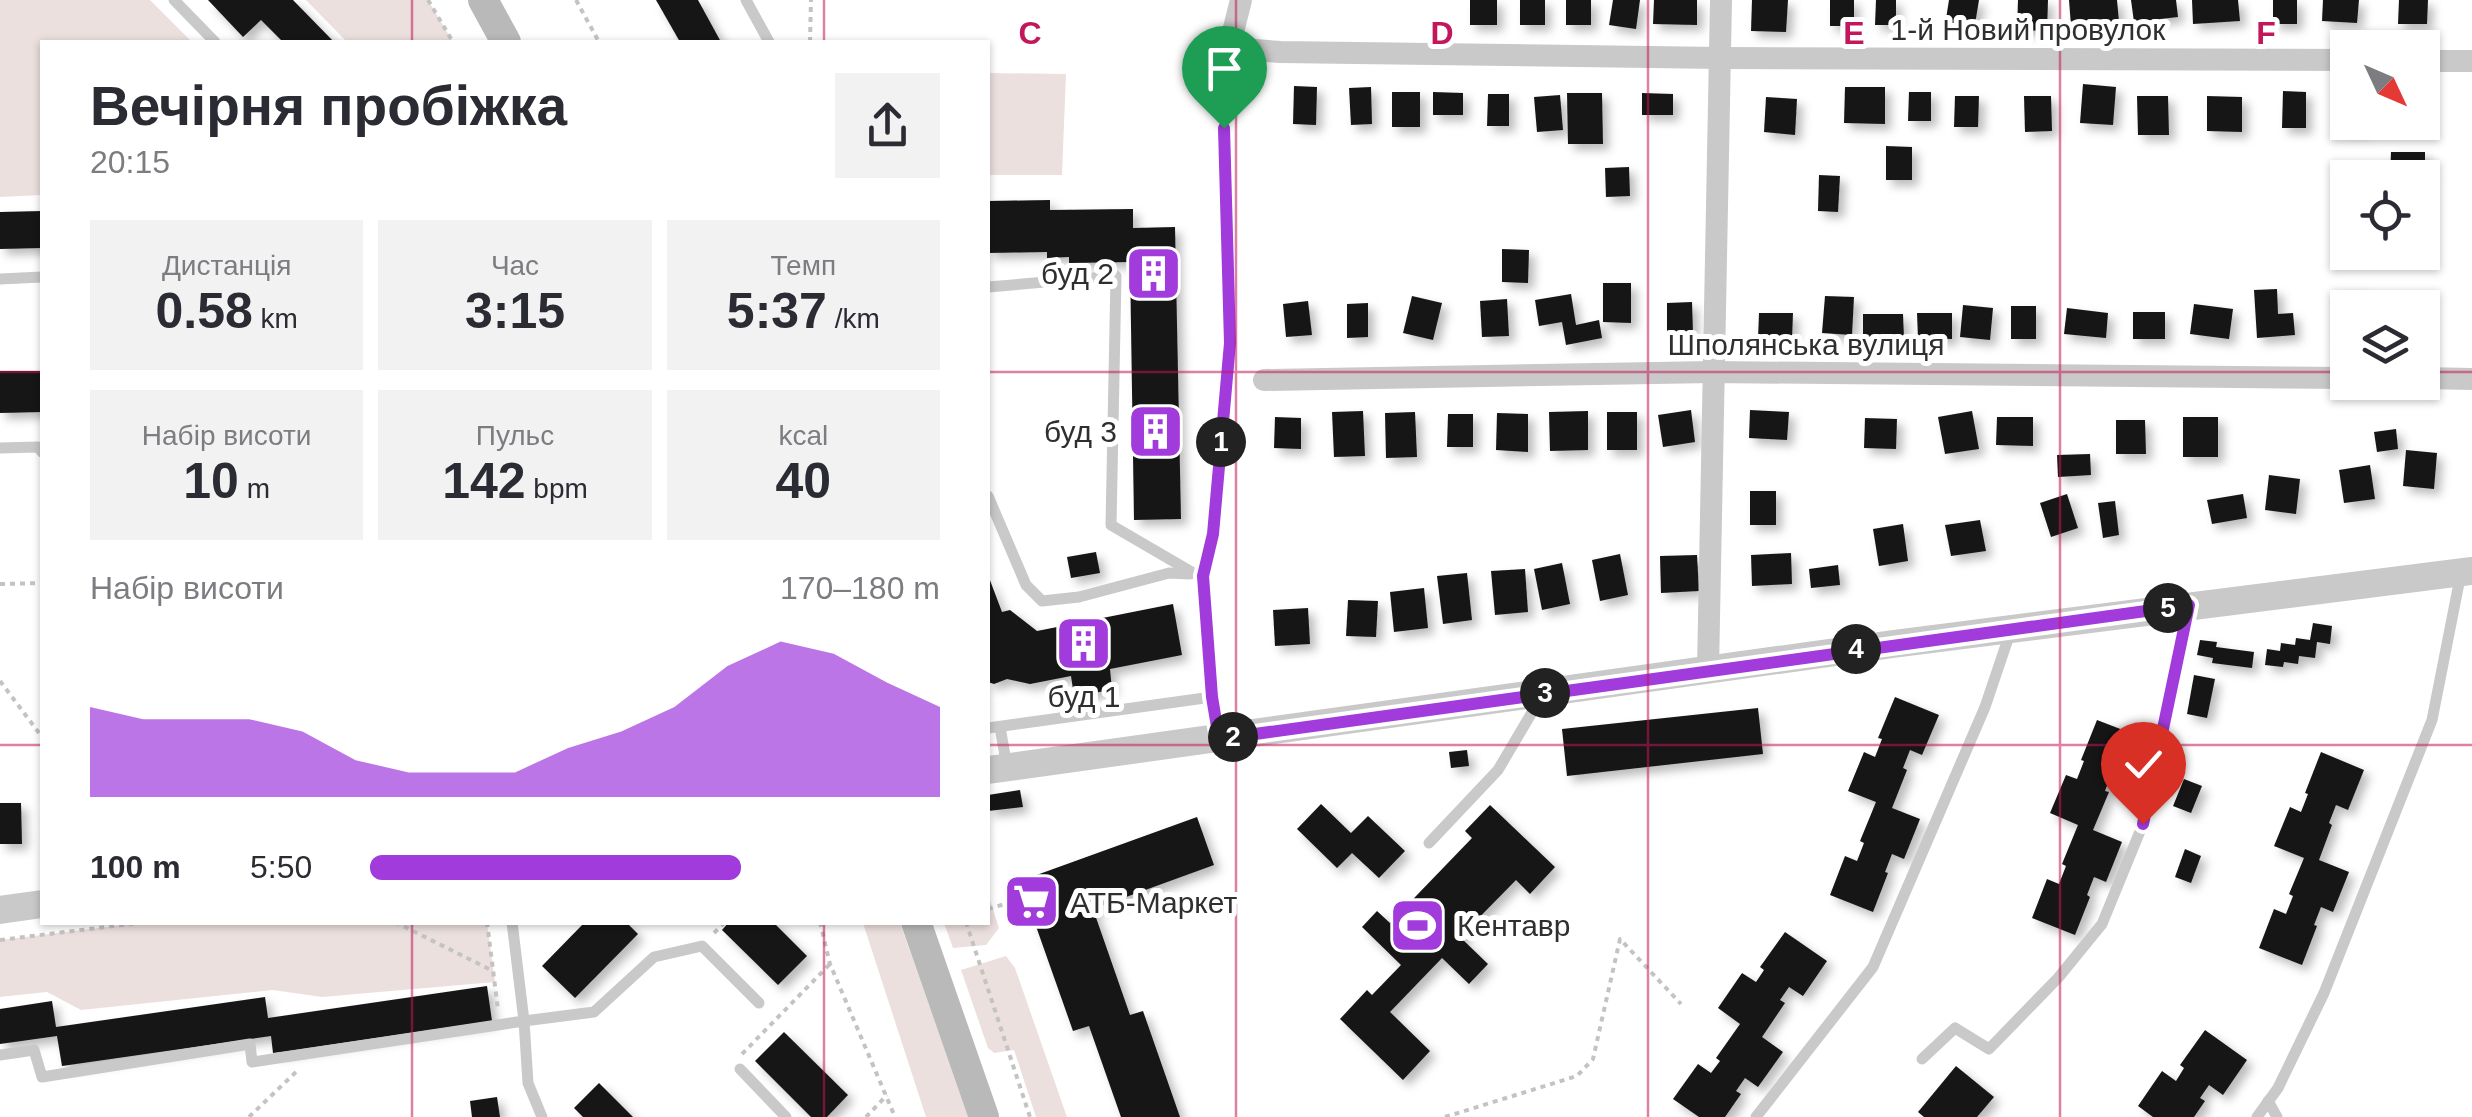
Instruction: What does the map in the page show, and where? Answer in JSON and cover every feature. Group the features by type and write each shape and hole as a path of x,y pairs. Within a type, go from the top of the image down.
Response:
{"main road":[{"path":"483,0 505,40"},
{"path":"917,925 984,1117"}],"street":[{"path":"1229,48 1241,0"},
{"path":"1708,670 1721,0"},
{"name":"1-й Новий провулок","path":"1229,48 1721,58 2330,60"},
{"path":"2440,60 2472,61"},
{"name":"Шполянська вулиця","path":"1264,380 1713,372 2330,378"},
{"path":"2440,378 2472,379"},
{"path":"997,768 2011,628 2466,572"},
{"path":"0,910 40,904"}],"lane":[{"path":"174,0 214,40"},
{"path":"746,0 768,40"},
{"path":"1219,739 1199,575 1213,534 1230,343 1224,86 1229,48"},
{"path":"990,288 1116,276 1112,525 1199,575"},
{"path":"0,279 40,277"},
{"path":"0,448 40,450"},
{"path":"990,501 1026,585 1042,601 1079,597 1169,573 1199,575"},
{"path":"2257,1117 2324,993 2432,720 2466,572"},
{"path":"1922,1058 1955,1028 1989,1049 2058,978 2102,924 2143,824 2189,605"},
{"path":"1756,1117 1874,967 1985,708 2011,628"},
{"path":"1429,843 1498,770 1543,693"},
{"path":"997,768 994,728 1212,697"},
{"path":"512,925 528,1083 542,1117"},
{"path":"0,1055 34,1050 42,1077 250,1044 252,1062 594,1012 654,956 702,946 759,1003"},
{"path":"739,1063 786,1117"},
{"path":"2268,1101 2277,1117"}],"path":[{"path":"428,0 452,40"},
{"path":"576,0 598,40"},
{"path":"810,40 812,0"},
{"path":"0,584 40,583"},
{"path":"0,681 40,734"},
{"path":"990,908 1005,904"},
{"path":"0,940 122,925"},
{"path":"401,925 494,971"},
{"path":"487,925 500,1024"},
{"path":"821,925 830,964 896,1117"},
{"path":"967,925 1030,1117"},
{"path":"1444,1117 1577,1076 1593,1059 1620,939 1681,1004"},
{"path":"739,1063 830,964"},
{"path":"250,1117 316,1053"},
{"path":"866,1117 887,1095"}],"shaded area":[{"path":"0,0 150,0 190,40 40,40 40,195 0,197"},
{"path":"306,0 428,0 452,40 345,40"},
{"path":"990,73 1066,74 1062,175 990,175"},
{"path":"990,900 999,928 986,945 953,948 945,925 990,925"},
{"path":"122,925 487,925 495,982 322,997 273,990 81,1010 47,992 0,997 0,940"},
{"path":"864,925 901,925 969,1117 926,1117"},
{"path":"1006,956 1015,968 1067,1117 1036,1117 1014,1050 994,1053 988,1048 961,970"}],"building":[{"path":"208,0 293,0 332,40 281,40 261,20 243,37"},
{"path":"656,0 698,0 720,40 679,40"},
{"path":"1470,0 1497,0 1497,25 1470,25"},
{"path":"1520,0 1545,0 1545,25 1520,25"},
{"path":"1566,0 1591,0 1591,25 1566,25"},
{"path":"1613,0 1640,0 1636,29 1609,25"},
{"path":"1654,0 1697,0 1697,25 1653,24"},
{"path":"1752,0 1788,0 1786,32 1751,31"},
{"path":"1830,0 1854,0 1854,26 1830,26"},
{"path":"1876,0 1896,0 1896,25 1875,25"},
{"path":"1949,0 1979,0 1974,30 1945,25"},
{"path":"2018,0 2048,0 2047,31 2017,30"},
{"path":"2069,0 2117,0 2119,22 2071,26"},
{"path":"2131,0 2176,0 2178,17 2134,22"},
{"path":"2192,0 2238,0 2240,21 2193,24"},
{"path":"2273,0 2297,0 2297,24 2273,24"},
{"path":"2323,0 2359,0 2357,23 2322,21"},
{"path":"2399,0 2428,0 2427,24 2398,24"},
{"path":"2083,84 2116,87 2113,125 2080,123"},
{"path":"1294,86 1317,87 1316,125 1293,124"},
{"path":"1371,87 1372,124 1351,125 1349,88"},
{"path":"1845,87 1885,87 1885,124 1844,123"},
{"path":"2283,91 2306,92 2306,128 2282,128"},
{"path":"1392,92 1420,92 1420,127 1392,127"},
{"path":"1433,92 1463,93 1463,115 1433,115"},
{"path":"1909,92 1931,92 1931,121 1908,121"},
{"path":"1567,93 1602,93 1603,144 1568,144"},
{"path":"1642,93 1673,94 1673,115 1642,115"},
{"path":"1488,94 1509,94 1509,126 1487,126"},
{"path":"1560,95 1563,130 1537,132 1534,97"},
{"path":"1955,96 1979,96 1978,127 1954,127"},
{"path":"2024,96 2051,96 2052,131 2025,132"},
{"path":"2137,96 2168,96 2169,135 2138,135"},
{"path":"2207,96 2242,97 2242,132 2207,131"},
{"path":"1766,97 1797,99 1795,135 1764,132"},
{"path":"1886,146 1912,147 1912,180 1886,180"},
{"path":"2391,152 2425,152 2425,160 2391,160"},
{"path":"1629,167 1630,196 1606,197 1605,168"},
{"path":"1819,175 1840,176 1838,212 1818,211"},
{"name":"буд 2","path":"1050,200 1050,210 1133,209 1133,228 1175,227 1181,519 1134,520 1130,262 1069,263 1069,257 1047,258 1047,252 990,253 990,201"},
{"path":"40,211 40,248 0,249 0,212"},
{"path":"1502,249 1529,250 1528,283 1502,282"},
{"path":"1603,283 1631,283 1631,323 1603,322"},
{"path":"2277,289 2278,314 2293,313 2295,335 2257,338 2254,290"},
{"path":"1571,294 1576,325 1599,320 1602,338 1566,345 1562,322 1539,326 1535,300"},
{"path":"1412,296 1442,303 1433,340 1403,333"},
{"path":"1825,296 1854,297 1852,335 1822,333"},
{"path":"1507,299 1509,336 1482,337 1480,301"},
{"path":"1308,301 1312,335 1286,337 1283,304"},
{"path":"1692,302 1693,334 1667,335 1667,303"},
{"path":"1368,303 1368,337 1347,338 1347,304"},
{"path":"2194,304 2233,309 2229,339 2190,334"},
{"path":"1963,305 1993,308 1990,340 1960,337"},
{"path":"2011,306 2036,306 2036,339 2011,339"},
{"path":"2067,308 2108,313 2106,338 2064,334"},
{"path":"2133,312 2165,312 2165,339 2133,339"},
{"path":"1759,313 1793,313 1792,339 1758,339"},
{"path":"1917,313 1952,313 1952,339 1918,339"},
{"path":"1863,314 1903,314 1904,339 1863,339"},
{"path":"0,371 40,371 40,412 0,413"},
{"path":"1691,410 1695,442 1663,447 1658,415"},
{"path":"1750,410 1789,412 1787,440 1749,438"},
{"path":"1363,411 1365,456 1334,457 1332,412"},
{"path":"1588,411 1588,450 1550,451 1549,412"},
{"path":"1972,411 1979,449 1945,454 1938,417"},
{"path":"1415,412 1417,457 1386,458 1385,413"},
{"path":"1607,412 1637,412 1637,450 1607,450"},
{"path":"1497,413 1528,414 1528,452 1496,450"},
{"path":"1448,414 1473,414 1473,447 1447,447"},
{"path":"1275,417 1301,418 1301,449 1274,448"},
{"path":"1997,417 2033,417 2033,446 1996,445"},
{"path":"2183,417 2218,417 2218,457 2183,457"},
{"path":"1865,418 1897,419 1896,449 1864,448"},
{"path":"2116,420 2145,420 2146,454 2116,454"},
{"path":"2396,429 2398,449 2377,452 2374,432"},
{"path":"2406,450 2437,453 2434,489 2403,486"},
{"path":"2090,454 2091,475 2058,477 2057,455"},
{"path":"2370,465 2375,499 2344,503 2339,470"},
{"path":"2269,475 2300,479 2296,514 2265,510"},
{"path":"1750,491 1776,491 1776,525 1750,525"},
{"path":"2067,494 2078,528 2051,537 2040,503"},
{"path":"2243,494 2247,518 2212,524 2207,500"},
{"path":"2115,501 2119,535 2103,538 2098,503"},
{"path":"1980,520 1986,551 1951,556 1945,525"},
{"path":"1903,524 1908,561 1879,566 1873,529"},
{"path":"1096,552 1100,573 1071,578 1067,557"},
{"path":"1791,553 1792,584 1752,586 1751,555"},
{"path":"1620,554 1628,595 1600,601 1592,560"},
{"path":"1697,555 1699,591 1661,593 1660,556"},
{"path":"1562,563 1570,604 1542,610 1534,569"},
{"path":"1838,565 1840,585 1811,588 1809,569"},
{"path":"1525,569 1528,612 1495,615 1491,571"},
{"path":"1467,573 1472,620 1443,624 1437,576"},
{"name":"буд 1","path":"990,580 1002,612 1010,610 1037,631 1173,604 1182,655 1110,669 1112,690 1074,696 1071,676 1030,684 1007,679 990,683"},
{"path":"1424,588 1428,628 1394,632 1390,592"},
{"path":"1348,600 1378,601 1376,637 1346,636"},
{"path":"1308,608 1310,644 1275,646 1273,610"},
{"path":"2313,623 2332,626 2330,644 2317,642 2315,658 2299,656 2298,664 2284,662 2283,667 2265,665 2267,649 2280,651 2281,643 2295,645 2296,638 2310,640"},
{"path":"2200,640 2217,642 2216,647 2254,652 2252,668 2212,663 2213,658 2197,655"},
{"path":"2194,675 2215,679 2207,718 2187,714"},
{"path":"1895,697 1939,715 1922,755 1910,750 1903,768 1907,770 1892,808 1920,819 1904,859 1892,854 1873,912 1830,895 1845,856 1857,861 1864,843 1860,841 1876,802 1848,791 1864,752 1875,757 1882,739 1878,738"},
{"path":"1758,708 1763,754 1567,776 1562,729"},
{"path":"2097,720 2141,737 2124,777 2112,772 2105,791 2109,792 2093,830 2122,842 2106,882 2094,877 2075,935 2032,918 2047,879 2059,884 2066,866 2062,864 2078,825 2050,813 2066,775 2077,779"},
{"path":"1467,750 1469,766 1451,768 1449,752"},
{"path":"2321,752 2364,770 2348,810 2336,805 2329,823 2332,825 2319,860 2349,872 2333,912 2321,907 2302,965 2259,948 2274,909 2286,914 2293,896 2289,894 2304,858 2274,846 2290,807 2301,812"},
{"path":"2184,779 2202,786 2191,813 2173,806"},
{"path":"1020,790 1023,807 990,811 990,795"},
{"path":"0,803 21,803 22,844 0,844"},
{"path":"1321,804 1351,833 1368,816 1405,851 1379,878 1352,853 1337,868 1297,829"},
{"name":"Кентавр","path":"1490,805 1555,867 1530,894 1516,880 1460,937 1488,964 1469,984 1442,958 1390,1012 1430,1051 1403,1080 1340,1019 1367,990 1372,995 1401,965 1362,927 1377,911 1390,923 1472,838 1465,831"},
{"path":"1197,817 1214,865 1093,909 1130,1015 1143,1011 1180,1117 1121,1117 1089,1026 1073,1031 1020,881"},
{"path":"2185,849 2201,856 2191,883 2175,877"},
{"path":"582,925 629,925 638,934 575,998 542,966"},
{"path":"726,925 776,925 807,956 778,985 722,930"},
{"path":"1785,932 1827,961 1803,996 1789,987 1780,1000 1785,1003 1762,1037 1783,1052 1758,1087 1745,1078 1736,1091 1741,1094 1725,1117 1699,1117 1673,1099 1698,1064 1711,1073 1720,1061 1716,1058 1740,1024 1718,1008 1742,973 1756,982 1764,970 1760,967"},
{"path":"487,986 492,1021 273,1053 271,1036 62,1066 57,1036 0,1044 0,1009 52,1001 56,1027 265,997 268,1018"},
{"path":"2205,1030 2247,1060 2223,1095 2209,1085 2200,1098 2205,1101 2194,1117 2153,1117 2138,1106 2162,1071 2176,1081 2184,1068 2180,1065"},
{"path":"784,1032 848,1095 827,1117 811,1117 755,1061"},
{"path":"1956,1066 1994,1097 1977,1117 1924,1117 1918,1112"},
{"path":"599,1083 633,1117 583,1117 574,1108"},
{"path":"497,1097 500,1117 472,1117 470,1101"}],"place":[{"name":"буд 2","path":"1153,273"},
{"name":"буд 3","path":"1156,431"},
{"name":"буд 1","path":"1084,643"},
{"name":"АТБ-Маркет","path":"1031,902"},
{"name":"Кентавр","path":"1418,925"}],"route":[{"path":"1224,128 1230,343 1213,534 1203,576 1219,739 2189,605 2143,824"}]}
